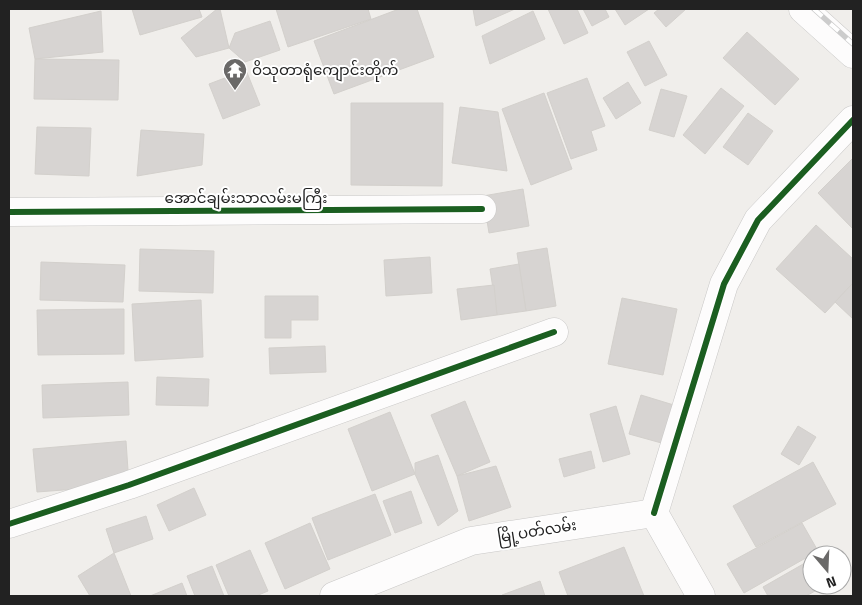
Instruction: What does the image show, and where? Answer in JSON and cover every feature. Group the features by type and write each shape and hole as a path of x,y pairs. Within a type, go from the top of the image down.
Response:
{"street":[{"path":"803,9 853,54"},
{"path":"700,596 654,513 724,284 758,220 853,120"},
{"name":"အောင်ချမ်းသာလမ်းမကြီး","path":"9,212 482,209"},
{"path":"9,524 138,481 554,332"},
{"name":"မြို့ပတ်လမ်း","path":"334,596 471,542 654,513"}],"building":[{"path":"132,9 199,9 202,17 140,35"},
{"path":"217,9 220,9 229,48 196,57 181,38"},
{"path":"276,9 368,9 371,19 288,47"},
{"path":"399,9 417,9 434,57 334,94 314,41"},
{"path":"473,9 515,9 476,26"},
{"path":"548,9 577,9 588,33 564,44"},
{"path":"583,9 605,9 609,17 592,26"},
{"path":"615,9 649,9 625,25"},
{"path":"659,9 686,9 666,27 654,13"},
{"path":"101,11 103,52 35,59 29,28"},
{"path":"533,11 545,39 490,64 482,36"},
{"path":"270,21 280,50 245,62 229,48 235,33"},
{"path":"747,32 799,79 775,105 723,58"},
{"path":"649,41 667,75 645,86 627,52"},
{"path":"35,59 119,60 118,100 34,99"},
{"path":"246,70 260,105 223,119 209,84"},
{"path":"587,78 605,126 591,131 597,150 571,159 547,93"},
{"path":"628,82 641,103 616,119 603,98"},
{"path":"721,88 744,106 705,154 683,135"},
{"path":"661,89 687,96 674,137 649,130"},
{"path":"544,93 572,169 531,185 502,109"},
{"path":"351,103 443,103 442,186 351,185"},
{"path":"460,107 498,112 507,171 452,163"},
{"path":"748,113 773,131 748,165 723,147"},
{"path":"37,127 91,128 89,176 35,174"},
{"path":"141,130 204,134 202,165 137,176"},
{"path":"853,158 853,229 818,193"},
{"path":"523,189 529,226 489,233 483,196"},
{"path":"816,225 853,259 853,283 825,313 776,269"},
{"path":"547,248 556,306 526,311 517,253"},
{"path":"140,249 214,251 213,293 139,291"},
{"path":"430,257 432,293 386,296 384,260"},
{"path":"41,262 125,265 123,302 40,300"},
{"path":"519,264 526,311 497,315 490,269"},
{"path":"853,283 853,319 835,302"},
{"path":"494,285 497,315 461,320 457,289"},
{"path":"265,296 318,296 318,320 291,320 291,338 265,338"},
{"path":"622,298 677,309 663,375 608,364"},
{"path":"201,300 203,357 135,361 132,304"},
{"path":"124,309 124,354 38,355 37,310"},
{"path":"325,346 326,372 270,374 269,348"},
{"path":"157,377 209,379 208,406 156,405"},
{"path":"128,382 129,415 43,418 42,385"},
{"path":"641,395 677,406 665,444 629,434"},
{"path":"465,401 490,462 457,476 431,415"},
{"path":"616,406 630,454 603,462 590,414"},
{"path":"390,412 415,474 372,491 348,429"},
{"path":"798,426 816,437 799,465 781,454"},
{"path":"126,441 129,485 37,492 33,449"},
{"path":"591,451 595,468 564,477 559,459"},
{"path":"438,455 458,511 438,526 415,474 415,463"},
{"path":"813,462 836,504 756,547 733,506"},
{"path":"496,466 511,507 469,521 457,476"},
{"path":"194,488 206,515 169,531 157,505"},
{"path":"411,491 422,523 395,533 383,501"},
{"path":"375,494 391,535 328,560 312,518"},
{"path":"146,516 153,539 114,553 106,529"},
{"path":"310,523 330,569 285,589 265,543"},
{"path":"802,523 815,545 802,545 802,560 744,593 727,564"},
{"path":"624,547 644,596 568,596 559,572"},
{"path":"250,550 268,591 256,596 229,596 216,565"},
{"path":"114,553 131,596 90,596 78,576"},
{"path":"802,565 802,595 808,595 768,596 763,587"},
{"path":"212,566 224,596 195,596 187,576"},
{"path":"540,581 545,596 502,595"},
{"path":"182,583 187,596 150,596"}],"railway":[{"path":"814,9 853,44"}],"cycle path":[{"path":"654,513 724,284 758,220 853,120"},
{"path":"9,212 482,209"},
{"path":"9,524 129,485 554,332"}],"place":[{"name":"ဝိသုတာရုံကျောင်းတိုက်","path":"235,91"}]}
